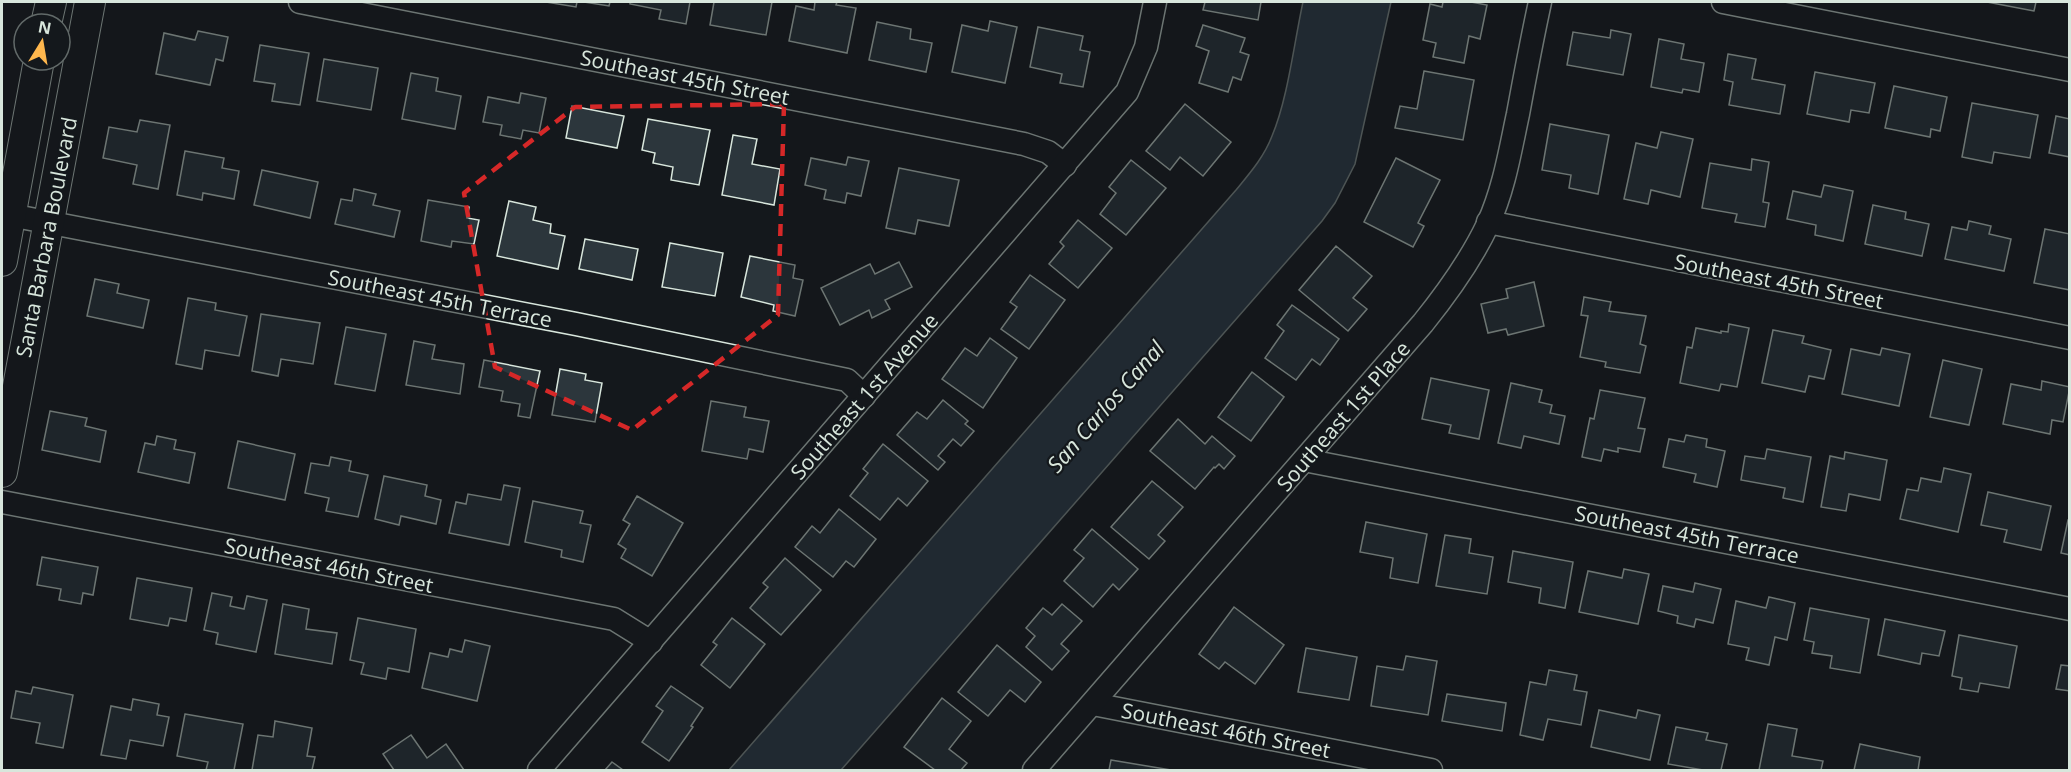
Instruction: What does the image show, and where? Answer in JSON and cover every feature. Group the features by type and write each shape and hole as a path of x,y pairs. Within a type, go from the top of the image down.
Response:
{"main road":[{"name":"Santa Barbara Boulevard","path":"2,472 90,2"},
{"name":"Santa Barbara Boulevard","path":"2,261 37,72"}],"street":[{"name":"Southeast 45th Street","path":"300,2 1024,144 1048,152 1065,165"},
{"name":"Southeast 1st Avenue","path":"538,771 1127,92 1146,47 1155,2"},
{"name":"Southeast 1st Place","path":"1034,771 1440,302 1470,258 1500,193 1540,2"},
{"path":"1723,2 2070,70"},
{"name":"Southeast 45th Terrace","path":"10,215 553,320 847,380 864,396"},
{"name":"Southeast 45th Street","path":"1488,222 2070,338"},
{"name":"Southeast 45th Terrace","path":"1304,460 2070,609"},
{"name":"Southeast 46th Street","path":"2,502 614,619 651,642"},
{"name":"Southeast 46th Street","path":"1093,704 1431,771"}],"highlighted area":[{"path":"784,104 778,315 632,430 495,367 464,193 575,107"}],"water":[{"name":"San Carlos Canal","path":"1303,2 1391,2 1355,164 1335,203 1322,221 841,770 729,770 1251,171 1265,151 1278,121"}],"building":[{"path":"546,2 577,2 576,7"},
{"path":"584,2 610,2 609,6"},
{"path":"630,2 690,2 686,24 659,19 661,10 630,4"},
{"path":"714,2 772,2 766,35 710,25"},
{"path":"815,2 837,2 836,5 856,8 847,53 789,41 796,6 814,10"},
{"path":"1205,2 1261,2 1258,20 1203,10"},
{"path":"1443,2 1471,2 1487,5 1480,39 1469,36 1464,63 1433,57 1436,43 1423,40 1430,4 1442,7"},
{"path":"1987,2 2036,2 2034,11"},
{"path":"990,21 1017,27 1005,83 952,72 962,25 988,31"},
{"path":"877,22 911,29 910,39 932,43 926,72 869,60"},
{"path":"1203,25 1245,38 1240,52 1249,55 1241,80 1233,77 1228,92 1199,83 1209,51 1196,46"},
{"path":"1038,27 1083,36 1080,50 1090,52 1083,87 1060,83 1062,74 1030,67"},
{"path":"1611,30 1631,34 1623,75 1567,65 1573,32 1610,38"},
{"path":"198,31 228,37 223,61 216,59 210,85 156,74 164,33 195,40"},
{"path":"1659,39 1684,44 1681,59 1704,63 1699,92 1683,89 1682,93 1651,87"},
{"path":"260,45 309,53 300,105 272,101 275,84 254,81"},
{"path":"1728,54 1756,59 1752,79 1785,85 1780,114 1729,105 1733,82 1724,80"},
{"path":"324,59 378,68 371,110 317,101"},
{"path":"1424,71 1474,80 1463,140 1395,128 1400,106 1417,109"},
{"path":"1815,72 1875,83 1869,113 1851,110 1849,122 1807,114"},
{"path":"411,73 438,78 436,91 461,96 455,129 402,119"},
{"path":"1894,86 1947,97 1940,131 1931,129 1930,137 1885,128"},
{"path":"521,93 546,98 539,133 523,130 521,139 500,135 502,125 483,122 488,97 519,103"},
{"path":"1972,103 2038,115 2030,158 1994,152 1992,163 1962,157"},
{"path":"1185,104 1231,142 1203,176 1180,157 1170,170 1146,151"},
{"path":"572,106 624,116 617,148 566,138"},
{"path":"2056,116 2070,119 2070,157 2049,153"},
{"path":"648,119 710,130 699,185 671,180 673,167 653,163 655,153 642,150"},
{"path":"140,120 170,125 158,189 133,184 137,165 103,158 109,127 137,132"},
{"path":"1550,124 1609,135 1598,194 1569,188 1571,175 1542,170"},
{"path":"1661,132 1693,139 1680,197 1651,190 1648,204 1624,199 1636,143 1657,148"},
{"path":"733,135 757,139 752,164 780,169 774,205 722,195"},
{"path":"185,151 224,158 222,168 239,171 234,199 203,193 202,200 177,195"},
{"path":"848,157 869,161 861,196 847,193 845,203 824,199 826,190 805,185 811,158 846,165"},
{"path":"1396,158 1440,180 1418,223 1424,226 1413,247 1364,222"},
{"path":"1752,159 1769,162 1763,202 1769,203 1765,227 1735,222 1737,214 1702,208 1710,163 1751,170"},
{"path":"1131,160 1166,188 1126,235 1100,214 1116,193 1109,187"},
{"path":"899,168 959,180 949,226 918,220 915,234 886,228"},
{"path":"262,170 318,182 310,218 254,205"},
{"path":"1824,185 1853,191 1843,241 1815,235 1816,225 1787,219 1793,191 1821,197"},
{"path":"354,189 376,194 373,205 400,211 394,237 335,224 341,199 352,201"},
{"path":"428,200 469,207 467,218 479,220 474,244 452,241 451,247 421,241"},
{"path":"509,201 536,207 533,220 551,224 550,233 565,236 558,269 497,256"},
{"path":"1873,205 1906,212 1905,219 1929,224 1922,256 1865,244"},
{"path":"1078,220 1112,248 1078,288 1049,264 1064,246 1060,242"},
{"path":"1969,221 1991,226 1989,234 2011,239 2004,271 1945,259 1952,227 1967,230"},
{"path":"2045,229 2070,234 2070,290 2034,283"},
{"path":"585,239 638,249 632,280 579,269"},
{"path":"670,243 723,253 715,296 662,287"},
{"path":"1336,246 1372,276 1353,298 1367,309 1348,331 1299,290"},
{"path":"750,256 795,265 793,278 803,280 795,316 773,311 774,305 741,297"},
{"path":"899,262 912,287 885,300 890,309 872,318 869,310 840,325 821,288 870,264 875,274"},
{"path":"1030,275 1065,300 1029,349 1001,329 1017,307 1010,302"},
{"path":"95,279 119,284 117,293 149,300 143,328 87,316"},
{"path":"1534,282 1544,326 1508,335 1506,329 1488,333 1481,304 1508,298 1506,289"},
{"path":"1584,297 1611,302 1609,311 1646,316 1640,344 1646,346 1640,373 1605,367 1606,362 1580,357 1588,316 1581,315"},
{"path":"188,298 216,303 215,310 247,316 239,356 205,350 202,369 176,364"},
{"path":"1292,305 1339,339 1320,365 1312,359 1296,380 1265,358 1284,331 1277,325"},
{"path":"261,314 320,323 313,364 281,359 278,376 252,371"},
{"path":"1729,324 1749,328 1737,387 1721,384 1719,391 1680,383 1687,347 1692,348 1696,328 1721,333 1721,331 1728,332"},
{"path":"346,327 386,334 375,391 335,384"},
{"path":"1773,330 1804,336 1802,343 1831,350 1824,379 1809,376 1805,392 1762,383"},
{"path":"990,338 1017,358 983,408 942,379 965,348 977,356"},
{"path":"414,341 435,345 432,359 464,364 460,394 406,385"},
{"path":"1882,348 1910,354 1899,406 1842,394 1851,349 1880,355"},
{"path":"484,360 540,371 530,418 518,416 520,404 501,401 503,391 479,387"},
{"path":"1943,360 1982,369 1969,425 1930,417"},
{"path":"560,369 586,374 585,380 602,383 595,422 552,415"},
{"path":"1252,372 1284,397 1251,441 1218,417"},
{"path":"1431,378 1489,390 1479,439 1449,433 1451,425 1422,419"},
{"path":"2042,381 2070,387 2063,422 2052,420 2050,434 2003,424 2011,384 2041,390"},
{"path":"1511,383 1542,390 1539,402 1552,405 1550,413 1565,416 1559,444 1524,436 1521,448 1498,443"},
{"path":"1600,390 1645,398 1638,428 1645,429 1640,452 1618,448 1618,452 1604,449 1601,461 1582,457 1590,418 1594,419"},
{"path":"943,400 968,421 965,424 974,431 961,446 953,439 938,456 945,462 938,470 897,435 917,412 927,419"},
{"path":"711,401 746,407 744,417 769,421 763,452 749,449 747,459 702,451"},
{"path":"50,411 87,418 85,426 106,431 100,462 42,450"},
{"path":"1178,419 1205,444 1212,436 1235,456 1224,469 1219,464 1214,467 1195,489 1150,451"},
{"path":"1686,435 1707,439 1706,447 1725,451 1717,487 1694,482 1696,474 1663,467 1669,439 1684,442"},
{"path":"157,436 176,440 174,449 195,453 189,483 138,472 145,443 155,445"},
{"path":"238,441 295,454 285,500 228,488"},
{"path":"883,444 928,481 907,506 898,498 880,520 850,496 868,473 863,469"},
{"path":"1767,449 1811,457 1803,502 1783,498 1785,488 1741,480 1745,456 1765,459"},
{"path":"1845,452 1887,460 1880,500 1849,494 1846,511 1821,507 1830,456 1844,459"},
{"path":"331,457 351,461 349,471 368,475 358,517 326,511 329,498 305,493 311,463 329,466"},
{"path":"1944,468 1971,474 1958,532 1900,519 1907,489 1918,491 1921,478 1941,482"},
{"path":"384,476 427,485 425,496 441,500 436,524 401,516 399,525 375,519"},
{"path":"1152,481 1183,507 1158,535 1165,541 1149,559 1111,527"},
{"path":"504,485 520,488 509,545 449,533 456,502 466,504 468,494 501,500"},
{"path":"1988,492 2051,506 2041,550 2004,542 2007,530 1981,525"},
{"path":"637,496 683,523 652,576 621,558 626,549 618,544 630,524 623,520"},
{"path":"533,501 583,511 580,523 591,525 583,562 561,557 562,550 525,542"},
{"path":"839,509 876,539 854,567 846,561 833,577 795,547 812,526 820,533"},
{"path":"2068,520 2070,520 2070,555 2061,553"},
{"path":"1366,522 1427,534 1418,583 1390,578 1393,558 1360,552"},
{"path":"1092,529 1138,569 1119,590 1113,584 1093,607 1064,581 1084,558 1074,550"},
{"path":"1445,535 1471,539 1469,553 1493,557 1487,594 1436,586"},
{"path":"1513,551 1573,562 1565,608 1539,603 1541,588 1508,582"},
{"path":"42,557 98,567 93,595 83,593 81,604 59,600 61,589 37,585"},
{"path":"785,558 821,590 781,635 750,608 768,587 763,583"},
{"path":"1624,569 1649,574 1638,624 1579,612 1588,571 1622,578"},
{"path":"137,578 192,588 186,621 170,618 168,626 130,619"},
{"path":"1695,583 1721,589 1713,623 1696,619 1694,627 1677,623 1678,616 1658,611 1663,586 1693,592"},
{"path":"212,593 232,597 230,606 244,609 247,596 267,600 256,652 216,644 218,633 204,630"},
{"path":"1769,597 1795,603 1787,640 1775,637 1769,665 1746,660 1749,648 1728,644 1736,601 1766,608"},
{"path":"283,604 309,609 306,629 337,633 332,664 275,654"},
{"path":"1062,604 1082,621 1061,644 1069,651 1052,670 1026,647 1035,636 1026,628 1043,608 1052,615"},
{"path":"1234,607 1284,645 1255,684 1225,662 1219,669 1199,654"},
{"path":"1810,608 1869,619 1860,673 1830,668 1832,656 1812,653 1814,642 1804,640"},
{"path":"358,618 416,629 409,672 388,668 386,679 361,674 364,663 350,660"},
{"path":"732,618 765,644 730,688 701,665 717,645 713,642"},
{"path":"1885,619 1945,631 1939,656 1922,653 1920,664 1878,655"},
{"path":"1959,635 2017,646 2009,688 1980,683 1978,692 1960,689 1962,678 1952,676"},
{"path":"465,640 490,646 477,701 422,688 430,653 448,657 450,649 462,652"},
{"path":"997,645 1041,682 1025,702 1010,690 988,716 958,692"},
{"path":"1306,648 1357,657 1349,700 1298,692"},
{"path":"1406,656 1437,661 1428,715 1371,706 1377,666 1403,670"},
{"path":"2061,665 2070,666 2070,691 2056,689"},
{"path":"1549,670 1577,675 1574,690 1587,692 1581,725 1548,719 1543,740 1520,735 1530,682 1546,685"},
{"path":"671,686 703,708 691,726 693,727 669,761 642,742 663,711 656,706"},
{"path":"33,687 73,695 63,748 36,743 40,723 11,718 16,691 31,694"},
{"path":"1447,694 1506,703 1502,731 1442,721"},
{"path":"942,698 971,721 949,749 967,763 961,770 935,770 904,747"},
{"path":"133,699 159,704 157,715 169,717 163,746 130,740 126,759 101,755 111,706 131,710"},
{"path":"1599,710 1636,718 1638,710 1660,715 1650,760 1591,747"},
{"path":"185,714 243,724 234,770 206,770 208,762 177,756"},
{"path":"275,721 312,728 307,756 315,757 312,770 252,770 258,735 273,737"},
{"path":"1768,724 1797,729 1792,756 1823,761 1821,770 1759,770"},
{"path":"1676,727 1708,733 1706,740 1727,744 1721,770 1703,770 1668,764"},
{"path":"411,735 427,758 446,744 464,770 394,770 383,754"},
{"path":"1860,744 1920,757 1918,770 1854,770"},
{"path":"1111,760 1171,770 1109,770"},
{"path":"612,762 623,770 605,770"}]}
